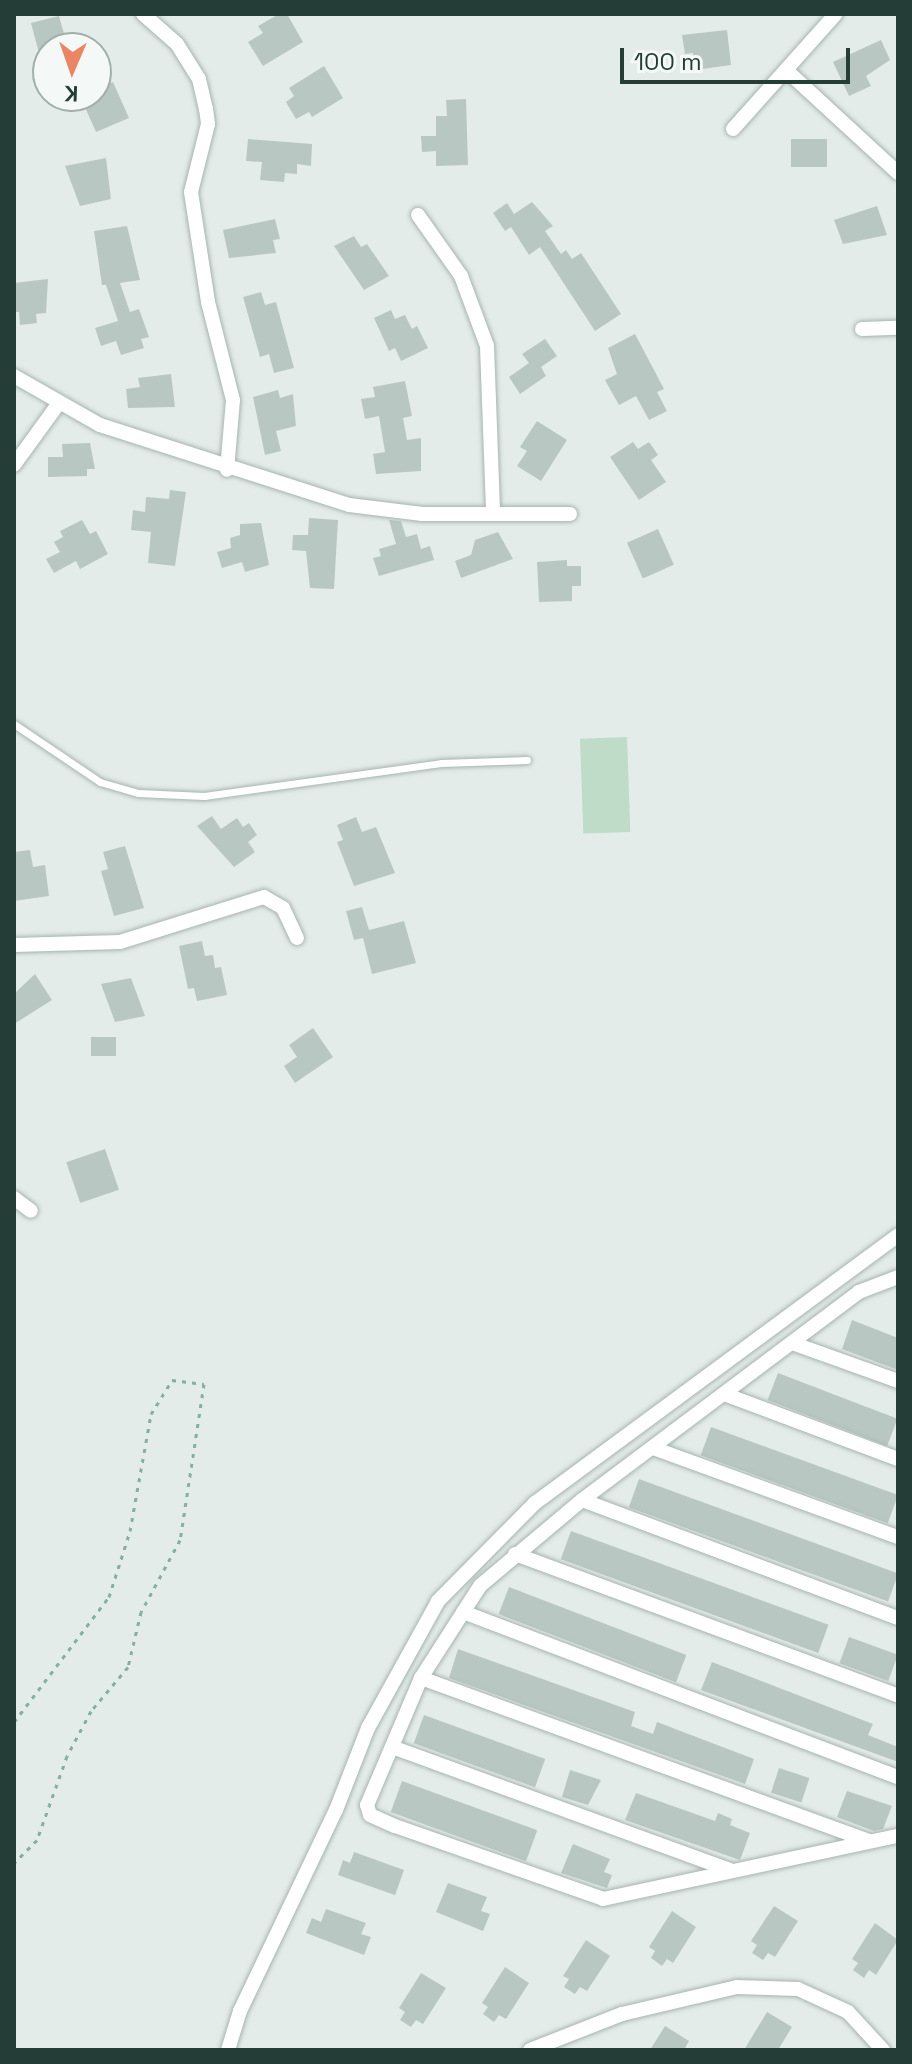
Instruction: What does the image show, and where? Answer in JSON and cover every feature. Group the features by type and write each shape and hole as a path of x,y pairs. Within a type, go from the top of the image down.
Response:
{"street":[{"path":"143,14 177,44 199,79 206,109 208,124 191,192 208,302 233,400 227,470"},
{"path":"733,129 836,14"},
{"path":"786,70 898,173"},
{"path":"418,215 461,276 487,346 493,513"},
{"path":"862,329 898,328"},
{"path":"14,376 100,425 227,470 349,505 422,514 570,514"},
{"path":"14,465 59,403"},
{"path":"14,945 120,942 264,897 283,908 297,938"},
{"path":"14,1198 31,1211"},
{"path":"228,2050 240,2011 336,1810 368,1728 438,1601 535,1503 898,1235"},
{"path":"898,1277 859,1292 582,1500 480,1586 421,1678 367,1805 370,1815 395,1826 603,1899 898,1836"},
{"path":"792,1343 898,1381"},
{"path":"724,1394 898,1459"},
{"path":"653,1448 898,1537"},
{"path":"582,1500 898,1618"},
{"path":"515,1554 898,1696"},
{"path":"463,1612 898,1777"},
{"path":"421,1678 869,1842"},
{"path":"392,1747 732,1871"},
{"path":"530,2050 622,2014 737,1987 798,1989 848,2012 883,2050"}],"lane":[{"path":"14,724 100,782 138,793 204,796 441,763 527,760"}],"path":[{"path":"14,1722 109,1597 130,1531 151,1414 172,1380 204,1384 180,1540 141,1612 128,1667 91,1711 67,1756 37,1840 14,1863"}],"green space":[{"path":"627,737 630,832 583,834 580,739"}],"building":[{"path":"279,14 287,14 303,42 263,66 248,42 263,33 258,26"},
{"path":"59,16 64,32 33,32 31,23"},
{"path":"727,30 731,65 695,70 693,53 685,54 682,35"},
{"path":"881,40 890,60 866,76 871,86 849,96 833,62"},
{"path":"324,66 343,98 312,117 309,112 296,119 286,102 294,96 289,88"},
{"path":"112,82 129,118 96,132 87,112 112,112"},
{"path":"466,99 468,165 436,166 436,151 422,152 421,136 436,136 436,116 447,116 446,100"},
{"path":"248,139 312,144 311,166 297,164 297,174 285,173 284,182 260,180 262,162 246,161"},
{"path":"791,139 827,139 827,167 791,167"},
{"path":"106,158 111,199 80,206 65,166"},
{"path":"532,202 553,226 545,231 561,254 566,250 572,259 581,253 621,314 595,331 540,247 529,255 511,227 505,231 493,213 507,203 514,214"},
{"path":"877,206 887,235 843,244 834,220"},
{"path":"275,219 280,239 273,240 276,253 229,258 223,230"},
{"path":"127,226 140,280 120,283 130,312 139,309 149,337 141,339 144,348 121,355 116,341 101,346 95,328 118,321 106,285 102,285 94,231"},
{"path":"354,236 361,247 367,244 389,276 364,290 334,246"},
{"path":"48,279 46,313 36,314 37,323 20,325 19,312 14,312 14,283"},
{"path":"261,292 265,305 276,302 294,368 274,373 269,354 260,357 243,297"},
{"path":"391,310 395,319 405,315 412,329 417,326 428,348 401,361 395,348 389,351 374,318"},
{"path":"635,334 664,389 657,392 667,411 649,420 636,396 619,405 605,380 617,374 608,348"},
{"path":"545,339 557,356 541,367 546,376 520,394 509,377 529,363 522,354"},
{"path":"171,374 175,407 128,408 126,389 140,387 138,378"},
{"path":"405,381 412,416 403,418 407,440 421,438 421,471 376,474 373,454 385,452 379,416 365,419 361,399 375,397 373,387"},
{"path":"278,390 280,398 293,394 296,426 276,431 281,451 265,455 253,397"},
{"path":"537,421 567,440 541,481 517,466 527,451 520,447"},
{"path":"633,442 638,449 649,442 658,455 651,460 666,482 639,500 610,457"},
{"path":"90,443 95,469 87,469 87,476 48,477 48,457 63,457 62,444"},
{"path":"170,490 186,492 175,566 148,563 151,532 131,530 133,510 145,512 146,497 169,499"},
{"path":"309,518 338,520 334,589 310,588 306,551 292,550 293,535 308,535"},
{"path":"82,520 90,534 96,531 108,554 80,569 76,561 54,573 46,559 60,552 54,542 63,537 60,531"},
{"path":"389,520 401,521 406,537 417,534 421,549 430,546 434,560 379,576 373,558 381,556 379,549 396,544"},
{"path":"261,523 269,565 245,572 242,562 222,568 217,552 231,548 230,538 240,535 240,524"},
{"path":"658,529 674,565 643,578 627,543"},
{"path":"498,532 513,559 461,578 455,561 471,555 475,540"},
{"path":"567,560 567,566 581,566 581,586 572,586 572,601 539,602 537,562"},
{"path":"212,816 221,829 237,818 243,827 249,823 257,835 248,842 255,852 234,867 197,826"},
{"path":"356,817 362,832 376,827 395,873 354,886 337,842 343,840 337,825"},
{"path":"125,846 144,908 114,916 101,871 108,869 103,852"},
{"path":"30,850 33,867 45,865 49,896 14,901 14,852"},
{"path":"362,907 369,930 404,921 416,963 372,974 363,938 354,940 346,911"},
{"path":"202,941 205,956 213,955 215,968 221,967 227,995 197,1001 194,988 188,989 179,946"},
{"path":"35,974 52,1000 14,1024 14,994"},
{"path":"131,978 145,1016 115,1022 101,984"},
{"path":"313,1028 333,1057 295,1083 284,1066 297,1057 289,1045"},
{"path":"91,1037 116,1037 116,1056 91,1056"},
{"path":"105,1149 119,1190 80,1203 66,1162"},
{"path":"852,1320 898,1338 898,1370 842,1349"},
{"path":"778,1373 897,1419 887,1446 768,1400"},
{"path":"711,1427 898,1495 888,1523 701,1455"},
{"path":"639,1479 898,1573 888,1602 629,1507"},
{"path":"571,1531 828,1625 818,1653 561,1559"},
{"path":"509,1587 686,1655 676,1682 499,1614"},
{"path":"849,1637 898,1655 888,1681 839,1663"},
{"path":"458,1649 635,1712 631,1726 653,1734 657,1722 754,1759 745,1784 449,1678"},
{"path":"712,1662 873,1724 868,1735 898,1747 898,1762 701,1690"},
{"path":"424,1715 545,1759 535,1787 414,1743"},
{"path":"779,1768 809,1778 801,1803 771,1793"},
{"path":"570,1770 601,1780 588,1805 562,1797"},
{"path":"402,1781 537,1830 526,1861 391,1812"},
{"path":"847,1791 892,1806 883,1829 874,1831 837,1817"},
{"path":"636,1793 715,1821 718,1813 732,1819 730,1825 750,1833 740,1860 625,1820"},
{"path":"573,1844 610,1859 604,1872 612,1875 607,1888 561,1873"},
{"path":"354,1852 404,1870 395,1895 338,1875 343,1860 350,1863"},
{"path":"448,1883 487,1897 481,1911 490,1914 483,1931 436,1912"},
{"path":"774,1906 798,1921 775,1957 768,1953 763,1960 752,1953 757,1945 751,1941"},
{"path":"326,1909 366,1923 361,1934 371,1937 364,1955 306,1933 312,1918 321,1922"},
{"path":"672,1911 696,1927 673,1963 667,1959 662,1966 651,1958 655,1951 649,1947"},
{"path":"875,1923 898,1940 876,1975 869,1970 864,1978 853,1970 858,1963 852,1959"},
{"path":"586,1940 610,1956 587,1991 580,1987 575,1994 564,1987 569,1979 563,1976"},
{"path":"505,1967 529,1983 506,2019 499,2015 494,2022 483,2014 488,2007 482,2003"},
{"path":"421,1973 446,1988 423,2024 416,2020 411,2027 400,2020 405,2012 399,2008"},
{"path":"767,2012 792,2027 778,2050 744,2050"},
{"path":"665,2026 689,2041 684,2050 650,2050"}]}
